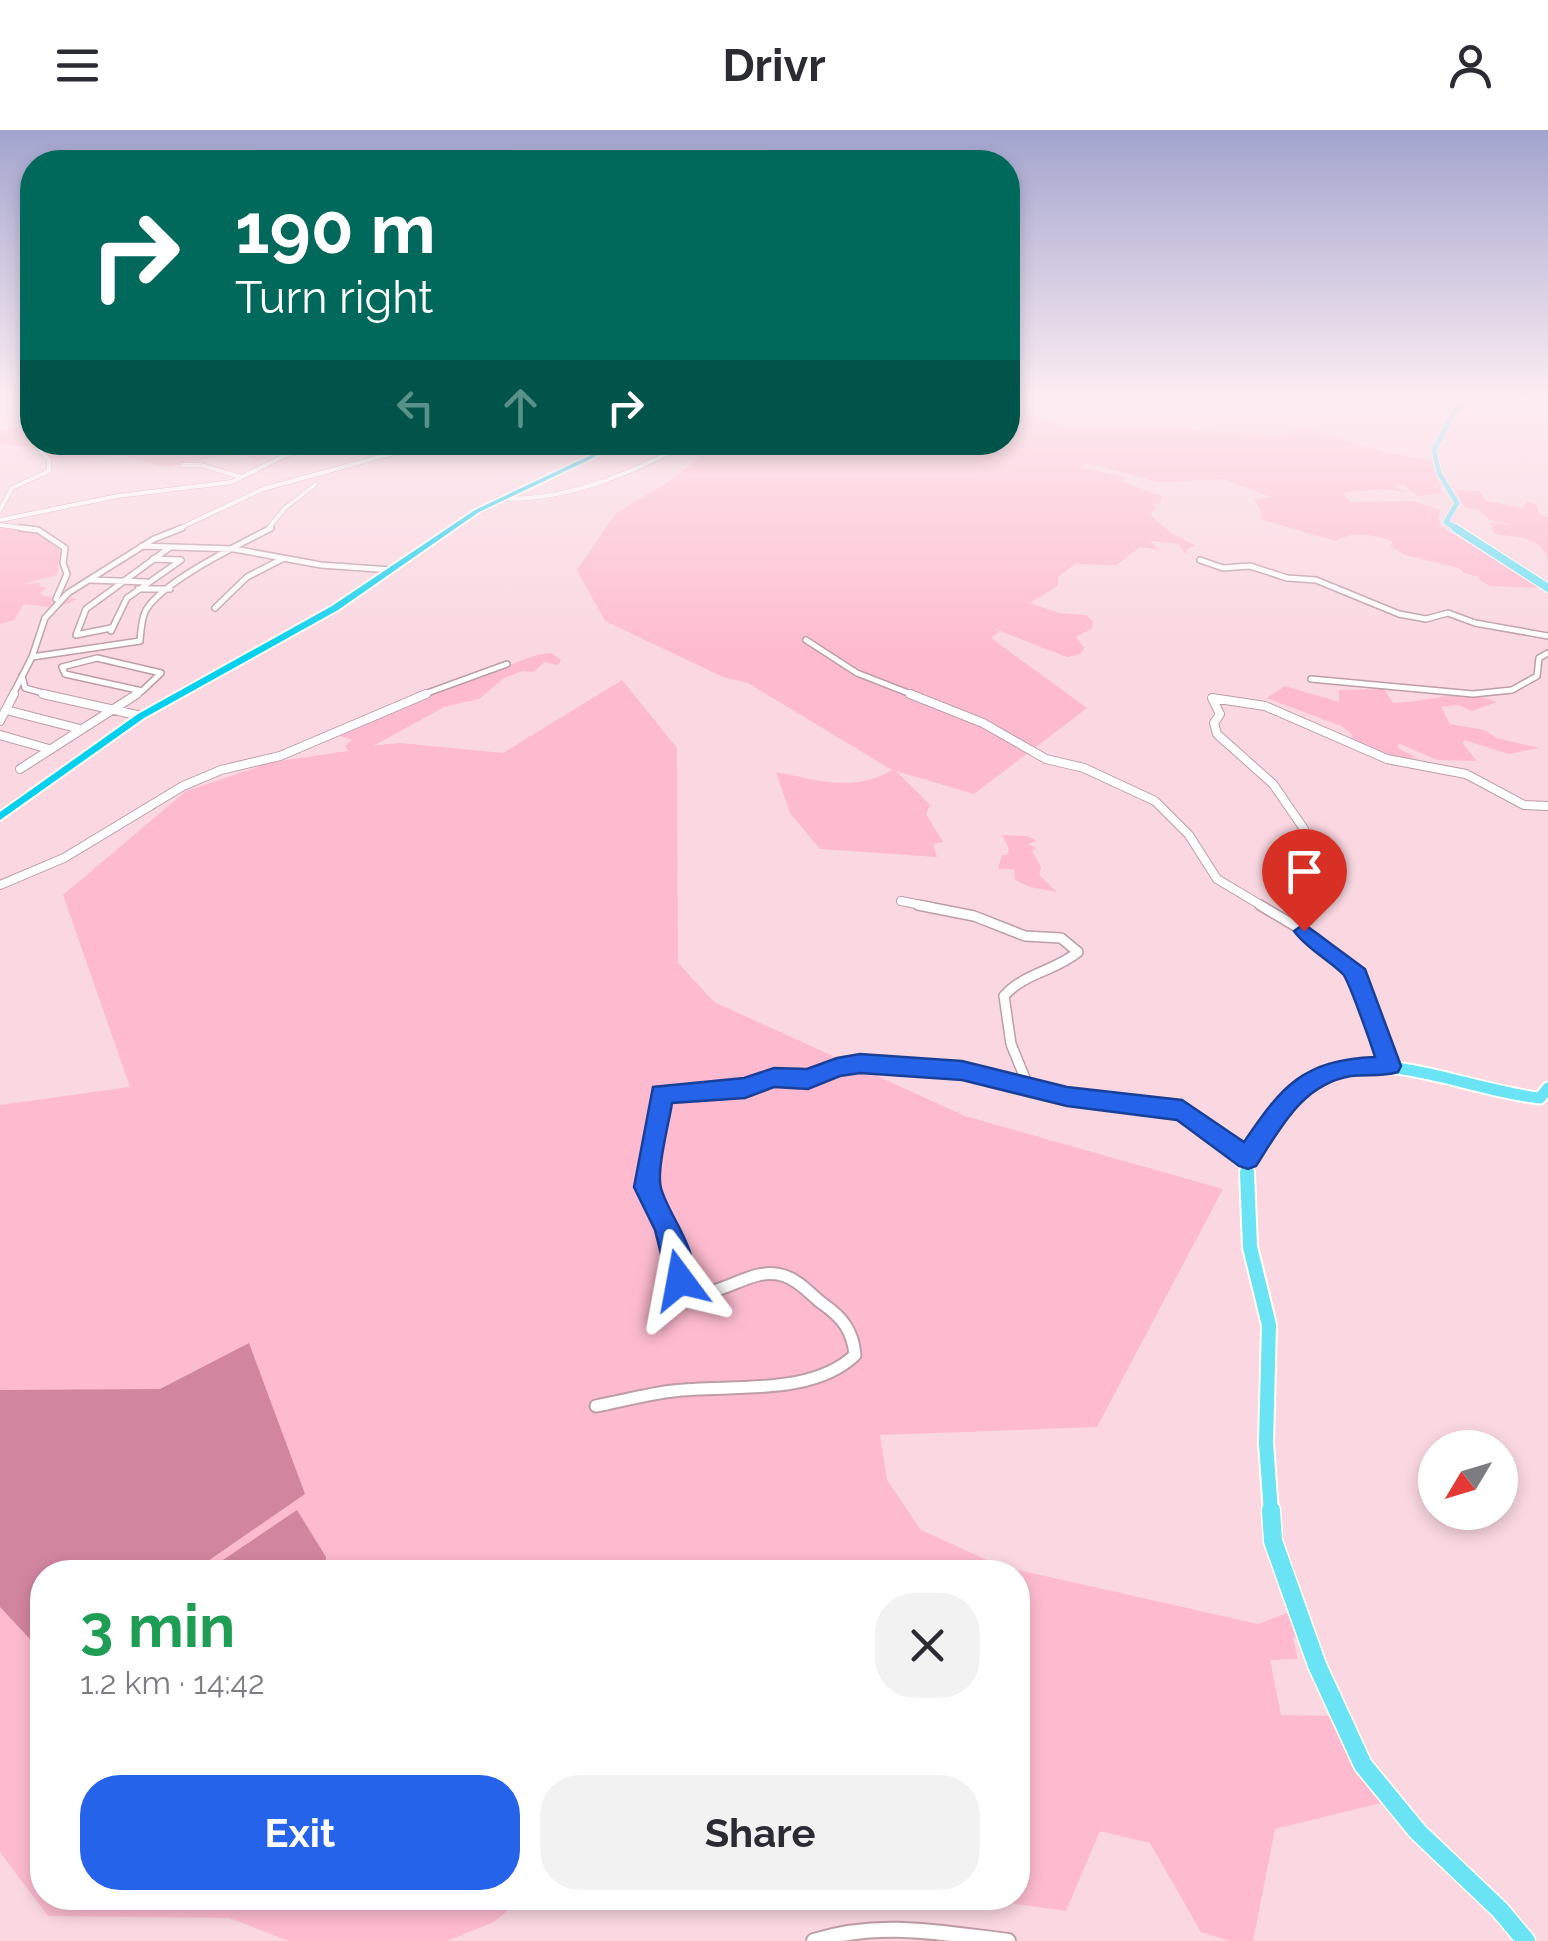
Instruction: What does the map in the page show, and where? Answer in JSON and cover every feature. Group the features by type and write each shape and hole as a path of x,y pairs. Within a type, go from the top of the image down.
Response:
{"highway":[{"path":"0,817 141,716 321,616 498,499 535,483"}],"main road":[{"path":"1445,483 1457,503 1446,522 1548,588"},
{"path":"1526,1941 1500,1910 1418,1832 1363,1766 1335,1711 1310,1647 1273,1541 1266,1443 1269,1325 1250,1247 1248,1158 1286,1100 1312,1080 1346,1067 1428,1070 1520,1098 1540,1098 1548,1088"}],"street":[{"path":"0,510 12,488 23,483"},
{"path":"0,522 118,496 226,483"},
{"path":"54,607 86,580 140,546 286,483"},
{"path":"498,499 518,501 601,483"},
{"path":"32,657 62,656 140,641 144,613 170,589 208,561 271,528 285,508 316,484"},
{"path":"0,522 38,530 65,548 63,563 67,574 0,721"},
{"path":"140,546 234,548 321,565 391,570"},
{"path":"111,628 76,635 86,609 171,546"},
{"path":"215,608 247,577 284,558"},
{"path":"110,644 115,610 181,560 153,559"},
{"path":"1200,560 1220,568 1250,566 1282,577 1312,579 1398,614 1426,618 1448,614 1478,624 1548,636"},
{"path":"86,580 147,582"},
{"path":"138,589 170,589"},
{"path":"806,640 857,673 983,723 1046,758 1084,768 1155,801 1189,835 1217,879 1317,939 1355,972 1390,1066"},
{"path":"95,647 97,658"},
{"path":"1311,679 1468,694 1508,691 1537,676 1540,658 1548,653"},
{"path":"20,769 142,691 161,673 97,658 60,669 65,674 142,691"},
{"path":"0,885 64,858 183,786 310,744 372,714 507,664"},
{"path":"22,674 25,688 30,691 141,716"},
{"path":"1304,829 1273,784 1217,734 1214,723 1220,714 1215,696 1265,706 1387,760 1422,763 1466,774 1524,805 1548,806"},
{"path":"6,710 80,728"},
{"path":"0,735 49,749"},
{"path":"901,900 974,916 1025,936 1061,938 1076,947 1078,952 1068,962 1016,982 1004,996 1011,1044 1029,1088"},
{"path":"596,1406 702,1387 798,1382 847,1366 855,1355 844,1320 786,1276 762,1274 722,1291 696,1295 687,1292 668,1229 646,1187 661,1094 706,1094 745,1088 774,1078 808,1079 837,1067 860,1064 962,1070 1094,1101 1182,1110 1248,1158"},
{"path":"814,1941 854,1929 886,1926 1008,1941"}],"shaded area":[{"path":"667,483 1125,483 1163,497 1160,503 1152,504 1157,507 1149,514 1171,533 1196,546 1188,548 1186,555 1179,544 1150,541 1160,550 1140,547 1116,565 1075,564 1058,577 1058,586 1030,603 1059,613 1087,615 1093,622 1092,628 1076,637 1084,648 1080,654 1067,657 990,627 999,632 991,638 1087,708 974,794 896,771 930,805 926,814 943,842 933,844 937,857 820,849 790,813 776,772 850,783 892,770 748,683 723,677 605,621 577,570 616,513"},
{"path":"1233,483 1439,483 1442,494 1418,496 1403,485 1395,487 1407,492 1380,489 1343,493 1351,502 1413,501 1440,510 1438,520 1442,527 1543,588 1490,586 1478,579 1481,577 1459,568 1405,555 1391,546 1392,541 1356,535 1336,541 1260,519 1263,514 1254,500 1271,497"},
{"path":"1455,490 1479,491 1486,501 1523,508 1527,502 1536,504 1540,515 1548,517 1548,557 1532,541 1495,534 1490,523 1515,525 1489,520 1479,510 1465,508"},
{"path":"0,527 34,531 60,550 57,575 23,584 41,583 39,587 47,587 40,593 45,596 78,599 57,608 24,604 14,620 0,624"},
{"path":"551,653 561,660 558,665 544,662 534,672 523,671 504,678 479,699 444,707 373,746 399,743 503,753 622,680 677,748 678,963 714,1002 965,1116 1223,1189 1097,1427 880,1435 887,1480 921,1530 987,1560 30,1560 30,1892 0,1852 0,1105 130,1087 63,895 186,791 273,762 348,751 345,746 352,740 338,735 423,696"},
{"path":"1285,686 1339,702 1339,690 1384,689 1393,703 1457,695 1483,698 1497,702 1472,711 1458,705 1441,707 1450,724 1484,730 1497,738 1539,748 1509,754 1464,740 1477,761 1437,760 1398,743 1398,748 1415,757 1398,761 1353,740 1352,734 1341,726 1267,698"},
{"path":"1002,835 1027,836 1037,841 1028,844 1036,848 1032,851 1041,867 1039,875 1057,892 1015,880 1014,869 998,869 1002,855 1007,855 1009,849"},
{"path":"249,1343 305,1494 209,1560 30,1560 30,1639 0,1607 0,1390 160,1389"},
{"path":"297,1510 326,1557 326,1560 223,1560"},
{"path":"1030,1573 1258,1624 1303,1607 1312,1633 1293,1638 1298,1659 1270,1660 1281,1715 1343,1716 1385,1802 1275,1829 1253,1941 1230,1941 1201,1932 1150,1843 1100,1831 1066,1911 1030,1906"},
{"path":"44,1910 508,1910 494,1922 447,1941 289,1941 229,1918 48,1916"}],"route":[{"path":"680,1280 674,1244 646,1187 661,1094 706,1094 745,1088 774,1078 808,1079 837,1067 860,1064 962,1070 1094,1101 1182,1110 1248,1158 1286,1100 1312,1080 1346,1067 1390,1066 1378,1029 1363,1001 1357,974 1304,931"}]}
